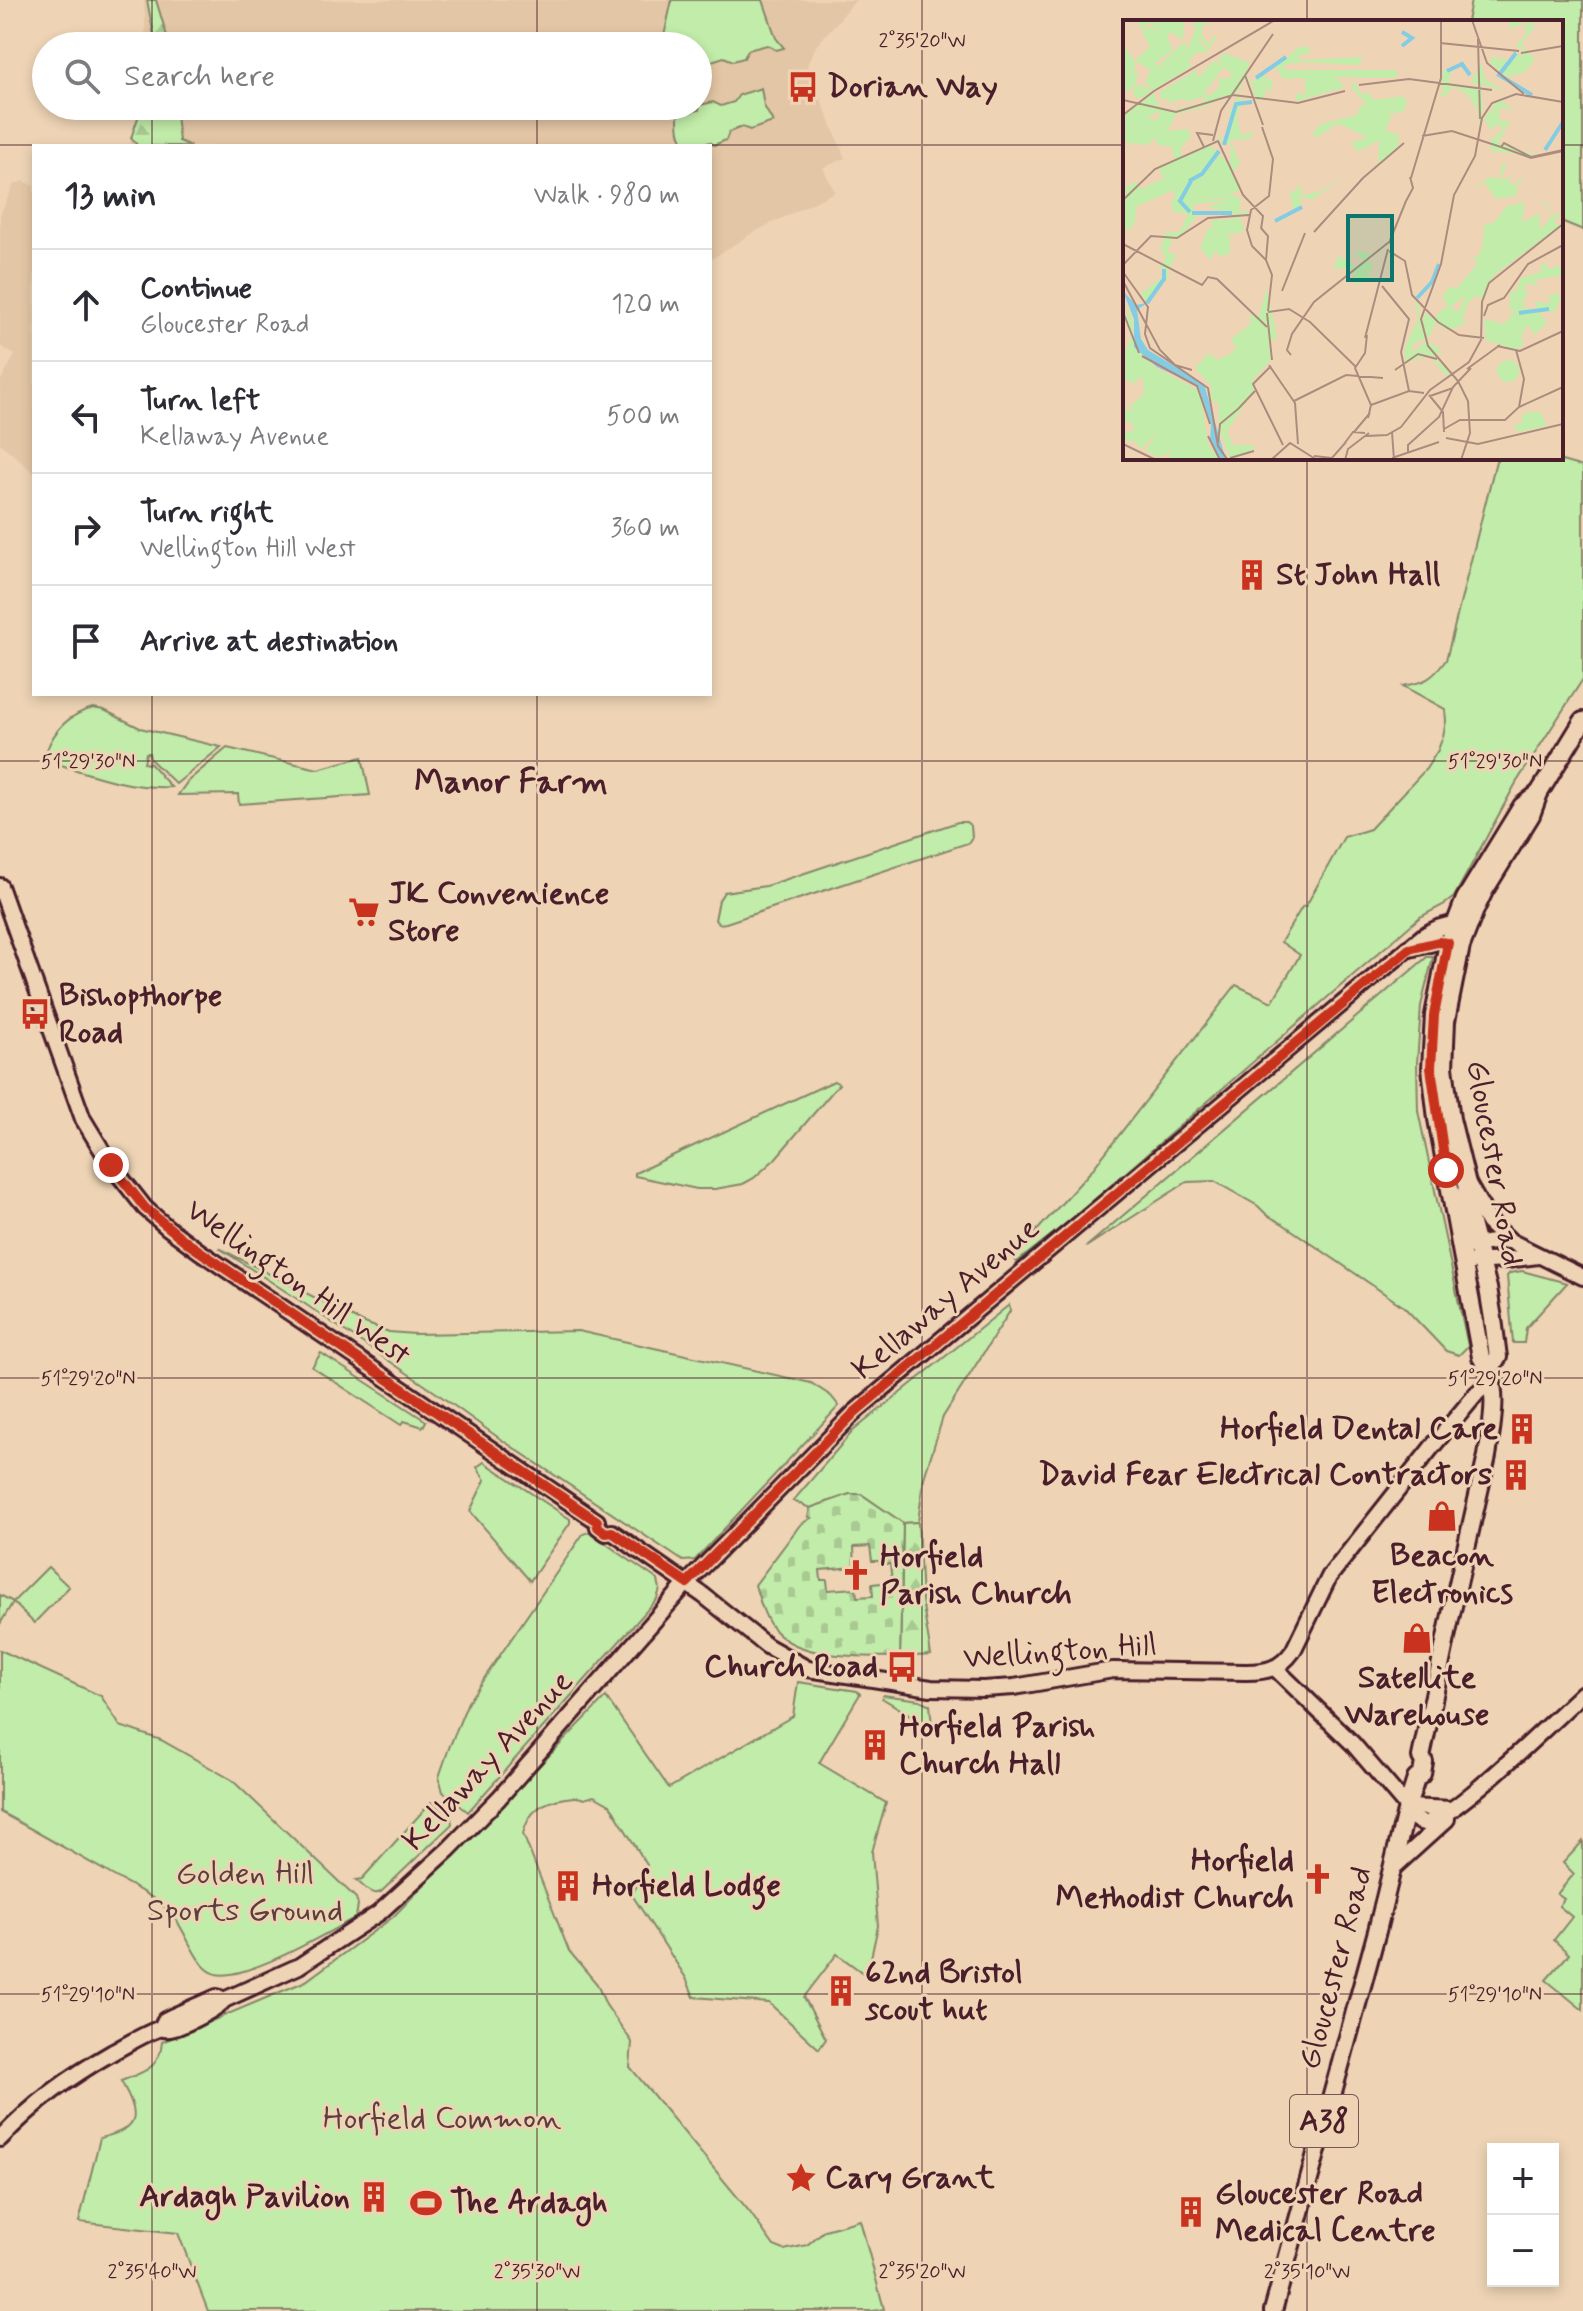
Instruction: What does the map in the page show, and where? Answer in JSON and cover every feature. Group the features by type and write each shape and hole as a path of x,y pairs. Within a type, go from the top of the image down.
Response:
{"main road":[{"name":"Gloucester Road","path":"1273,2311 1416,1779 1412,1772 1415,1760 1421,1757 1491,1429 1491,1375 1498,1357 1482,1261 1467,1251 1437,1119 1431,1068 1434,1015 1461,924 1531,815 1539,793 1583,721"},
{"name":"Gloucester Road","path":"1454,944 1444,1067 1454,1138 1467,1184 1467,1251 1481,1357 1491,1375"},
{"path":"1467,1184 1489,1222 1508,1240"}],"street":[{"name":"Wellington Hill West","path":"0,886 83,1119 111,1165 145,1208 199,1251 597,1521 604,1519 612,1525 612,1532 687,1583"},
{"name":"Kellaway Avenue","path":"0,2139 54,2089 132,2041 161,2028 170,2030 220,2007 224,2000 299,1966 379,1913 499,1798 687,1583 855,1412 1430,932 1461,924"},
{"path":"1409,949 1438,942 1454,944"},
{"path":"1467,1251 1508,1240 1583,1277"},
{"path":"1482,1261 1538,1256"},
{"path":"1454,1809 1407,1807 1353,1744 1276,1669 1293,1651 1329,1577 1491,1375"},
{"name":"Wellington Hill","path":"687,1583 767,1646 808,1669 873,1680 931,1688 983,1689 1014,1687 1113,1670 1265,1672 1276,1669"},
{"path":"1393,1868 1583,1693"}],"shaded area":[{"path":"144,0 856,0 816,46 807,65 845,158 823,168 835,192 754,232 712,259 712,144 130,143 137,120 712,120 712,32 145,32"},
{"path":"23,181 32,185 32,471 0,443 0,382 15,355 0,346 0,215 14,184"}],"green space":[{"path":"147,0 156,0 166,32 153,32"},
{"path":"672,0 763,0 776,38 784,48 776,50 767,45 748,50 744,58 733,61 724,57 712,61 712,32 665,32"},
{"path":"1471,0 1583,0 1583,230 1563,222 1563,20 1467,20"},
{"path":"761,88 764,106 773,122 750,130 742,127 729,132 726,140 714,145 710,142 685,144 678,120 712,120 712,102 721,106 734,102 739,95"},
{"path":"137,120 177,120 179,141 186,144 136,144 131,138"},
{"path":"1558,460 1583,467 1583,679 1516,783 1454,897 1420,917 1077,1215 1017,1262 1013,1257 1091,1171 1236,985 1272,1002 1300,955 1281,942 1302,907 1306,906 1344,837 1370,829 1426,769 1438,750 1446,721 1445,709 1403,686 1428,679 1446,660 1496,461"},
{"path":"93,708 104,710 140,728 221,747 176,784 146,753 144,763 149,762 171,787 128,784 58,764 54,754 46,752 53,737 70,719"},
{"path":"227,748 318,769 362,757 370,795 239,804 238,794 178,795 188,781"},
{"path":"958,822 971,826 972,837 968,843 726,923 719,924 715,920 724,892 766,886"},
{"path":"1427,957 1433,957 1421,1006 1418,1111 1468,1346 1459,1355 1446,1351 1404,1307 1258,1206 1214,1181 1187,1182 1086,1247"},
{"path":"834,1081 839,1084 775,1159 743,1184 697,1189 635,1176 635,1173"},
{"path":"219,1248 362,1322 389,1332 578,1331 811,1383 831,1396 839,1406 695,1560 683,1561"},
{"path":"1522,1271 1567,1283 1526,1328 1524,1343 1513,1343 1507,1276"},
{"path":"1009,1305 1010,1311 943,1417 924,1478 918,1522 903,1523 861,1494 850,1494 810,1508 793,1501 853,1431"},
{"path":"321,1353 426,1421 423,1427 404,1421 401,1425 312,1367"},
{"path":"484,1462 570,1519 530,1581 470,1511 485,1480 477,1467"},
{"path":"850,1494 861,1494 903,1523 900,1657 817,1652 787,1640 768,1621 755,1585 800,1525 811,1518 808,1517 810,1508","holes":["870,1546 872,1561 890,1564 892,1582 872,1584 873,1596 857,1597 856,1588 828,1590 827,1580 821,1580 820,1570 855,1567 854,1547"]},
{"path":"918,1522 922,1600 931,1655 900,1657 903,1523"},
{"path":"589,1532 658,1580 660,1589 657,1599 468,1812 443,1792 439,1777 468,1702 583,1534"},
{"path":"48,1567 69,1587 34,1623 13,1602"},
{"path":"0,1595 13,1602 0,1624"},
{"name":"Golden Hill Sports Ground","path":"0,1650 101,1696 120,1726 161,1740 232,1780 356,1898 356,1917 266,1963 229,1974 216,1974 209,1970 196,1956 176,1919 163,1906 0,1812"},
{"name":"Horfield Common","path":"798,1682 860,1694 819,1763 886,1803 872,1852 878,1926 867,1976 837,1954 804,1997 826,2039 819,2049 769,2003 694,1997 686,1978 632,1895 647,1865 610,1805 594,1796 550,1802 533,1813 523,1834 569,1951 597,1984 606,2005 632,2042 630,2067 749,2211 774,2246 784,2250 807,2245 825,2230 860,2220 884,2309 208,2311 178,2233 79,2222 100,2138 124,2130 133,2118 134,2111 121,2081 154,2064 162,2042 306,1981 393,1917 606,1697 669,1788 793,1716"},
{"path":"883,1695 920,1700 930,1705 932,1726 882,1698"},
{"path":"431,1802 451,1818 452,1824 381,1892 368,1890 356,1880 362,1879"},
{"path":"1583,1841 1583,2010 1546,1980 1569,1954 1554,1940 1572,1917 1559,1906 1564,1899 1557,1894 1574,1874 1563,1863"}],"place":[{"name":"Dorian Way","path":"803,87"},
{"name":"St John Hall","path":"1252,575"},
{"name":"JK Convenience Store","path":"364,912"},
{"name":"Bishopthorpe Road","path":"35,1014"},
{"name":"Horfield Dental Care","path":"1522,1429"},
{"name":"David Fear Electrical Contractors","path":"1516,1475"},
{"name":"Beacon Electronics","path":"1442,1516"},
{"name":"Horfield Parish Church","path":"856,1575"},
{"name":"Satellite Warehouse","path":"1417,1638"},
{"name":"Church Road","path":"902,1667"},
{"name":"Horfield Parish Church Hall","path":"875,1745"},
{"name":"Horfield Methodist Church","path":"1318,1879"},
{"name":"Horfield Lodge","path":"568,1886"},
{"name":"62nd Bristol scout hut","path":"841,1991"},
{"name":"Cary Grant","path":"801,2178"},
{"name":"Ardagh Pavilion","path":"374,2197"},
{"name":"The Ardagh","path":"426,2203"},
{"name":"Gloucester Road Medical Centre","path":"1191,2212"}],"district":[{"name":"Manor Farm","path":"511,782"}],"route":[{"path":"111,1165 145,1208 189,1244 597,1521 598,1527 606,1533 612,1532 687,1583 855,1412 1409,949 1438,942 1448,943 1434,1015 1431,1068 1446,1170"}]}
